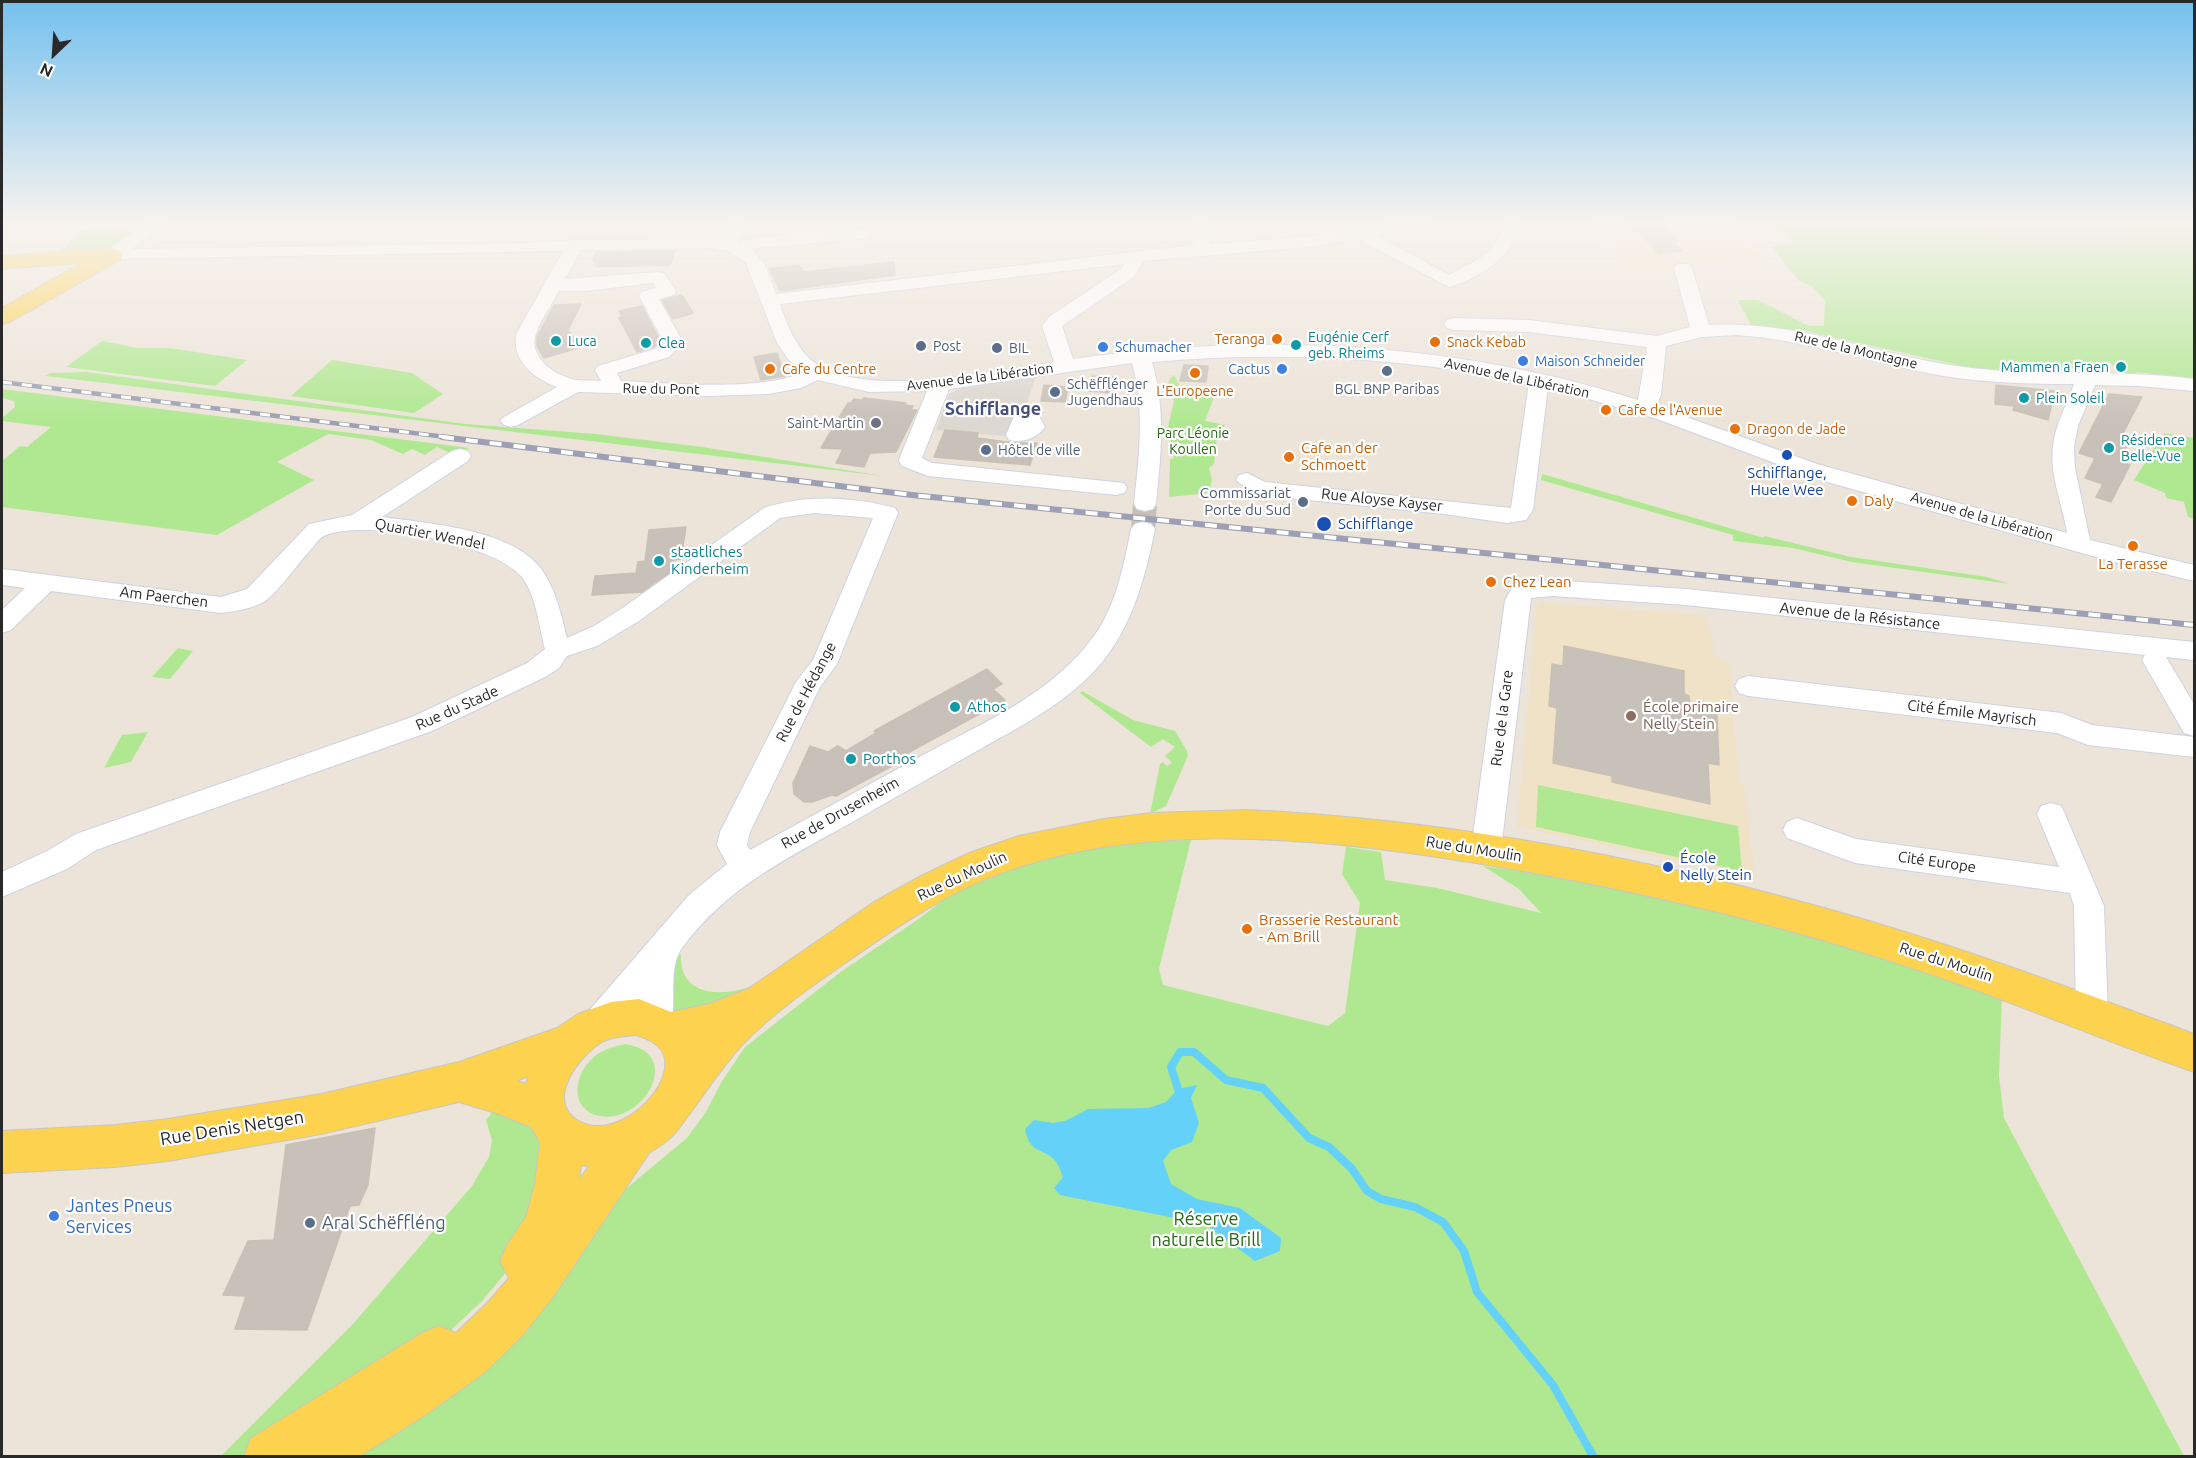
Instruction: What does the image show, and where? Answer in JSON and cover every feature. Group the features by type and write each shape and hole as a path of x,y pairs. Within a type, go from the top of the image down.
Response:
{"main road":[{"path":"2,317 50,290"},
{"name":"Rue du Moulin","path":"768,996 875,921 931,888 1007,854 1084,837 1189,824 1306,826 1486,850 1662,882 1762,907 1876,939 2092,1014 2194,1053"},
{"path":"664,1026 713,1021 768,996"},
{"path":"459,1082 503,1095 554,1125 577,1144 595,1147 615,1144 634,1138 653,1126 669,1111 721,1039 768,996"},
{"path":"269,1456 455,1339 489,1305 519,1267 546,1227 557,1184 554,1125 544,1096 548,1076 557,1058 585,1033 619,1018 639,1017 664,1026 681,1043 686,1058 685,1075 680,1093"},
{"name":"Rue Denis Netgen","path":"2,1152 115,1146 168,1140 321,1114 459,1082 585,1033"},
{"path":"314,1456 410,1398 467,1356 505,1319 537,1281 634,1138"}],"street":[{"path":"550,290 526,334 524,347 529,359 540,370 554,379 574,386"},
{"path":"615,389 605,370 662,353 673,342 648,296 666,290"},
{"path":"765,290 787,345 800,363 817,373"},
{"path":"769,300 856,290"},
{"path":"1066,367 1052,326 1104,290"},
{"path":"1450,290 1461,365"},
{"path":"1689,290 1701,331"},
{"path":"1455,324 1529,326 1657,342 1651,394 1645,408"},
{"name":"Rue de la Montagne","path":"1657,342 1701,331 1743,330 1800,336 1968,374 2004,377 2151,379 2194,384"},
{"name":"Avenue de la Libération","path":"817,373 834,380 858,384 905,387 940,385 1140,356 1237,353 1341,354 1461,365 1539,380 1645,408 1813,470 2079,544 2194,573"},
{"name":"Rue de Drusenheim","path":"585,1033 666,946 700,904 744,868 1035,706 1061,687 1093,656 1117,617 1134,572 1144,516 1152,422 1150,393 1140,356"},
{"name":"Rue du Pont","path":"574,386 709,390 780,387 817,373"},
{"path":"2079,544 2078,527 2063,456 2065,436 2087,377"},
{"name":"Rue Aloyse Kayser","path":"1247,480 1260,488 1425,504 1507,516 1518,515 1522,510 1539,380"},
{"path":"940,385 911,457 910,461 914,465 928,469 1116,488"},
{"path":"511,421 574,386"},
{"name":"Quartier Wendel","path":"359,521 460,456"},
{"name":"Rue du Stade","path":"2,885 57,860 86,842 422,724 536,670 550,661 558,650 594,638 640,608 772,513 783,508 796,506 839,508 887,513"},
{"name":"Rue de Hédange","path":"744,868 732,845 735,832 809,682 824,664 887,513"},
{"name":"Quartier Wendel","path":"359,521 476,541 512,556 529,569 540,587 558,650"},
{"name":"Am Paerchen","path":"2,577 221,605 242,601 256,594 317,529 359,521"},
{"path":"2,624 46,582"},
{"name":"Avenue de la Résistance","path":"1524,590 1552,588 1686,597 2194,651"},
{"name":"Rue de la Gare","path":"1486,850 1517,600 1524,590"},
{"name":"Cité Émile Mayrisch","path":"1748,686 2061,723 2088,735 2194,730 2155,660"},
{"path":"2051,814 2089,906 2092,1014"},
{"name":"Cité Europe","path":"1797,830 1855,851 2081,882"},
{"path":"664,1026 656,987 666,946"}],"shaded area":[{"path":"1036,376 1016,437 936,430 949,394 968,386"},
{"name":"École primaire Nelly Stein","path":"1540,603 1705,615 1714,645 1713,655 1730,664 1738,778 1739,783 1744,784 1755,878 1517,827 1537,606"}],"green space":[{"path":"1816,290 2194,290 2194,378 2135,372 2138,376 2133,375 2118,370 2109,361 2059,371 2009,371 1967,367 1800,330 1752,327 1738,300 1758,300 1809,326 1824,326 1825,300"},
{"path":"102,341 138,348 170,348 247,360 215,386 66,367"},
{"path":"332,360 412,373 443,394 414,413 291,396"},
{"path":"86,372 465,424 596,434 702,447 883,476 46,376 50,373"},
{"name":"Parc Léonie Koullen","path":"1174,375 1180,387 1216,392 1205,421 1225,425 1217,438 1214,464 1209,468 1212,480 1209,493 1169,497 1170,460 1174,458 1168,427 1174,401 1168,384"},
{"path":"2,389 470,448 452,454 437,447 425,455 412,449 403,454 371,440 328,434 277,462 314,480 217,535 2,507 2,461 20,446 27,447 51,427 2,421 2,418 15,407 14,401 2,398"},
{"path":"2164,433 2194,438 2194,519 2188,517 2184,502 2166,498 2165,493 2134,480"},
{"path":"1542,474 1764,538 1764,536 1851,557 1987,577 2010,584 1852,562 1793,548 1733,541 1733,535 1541,480"},
{"path":"178,648 193,651 170,679 152,677"},
{"path":"1082,691 1133,720 1175,731 1188,756 1166,806 1150,814 1160,764 1163,762 1167,766 1172,763 1165,756 1175,747 1163,739 1151,747 1080,693"},
{"path":"148,732 131,762 104,768 122,735"},
{"path":"1538,785 1738,826 1742,871 1536,827"},
{"name":"Réserve naturelle Brill","path":"1191,840 1159,969 1163,985 1328,1026 1345,1013 1360,903 1342,874 1346,847 1381,852 1385,880 1437,888 1541,913 1519,889 1483,866 1549,876 1680,903 1810,936 2002,995 1999,1076 2004,1118 2184,1456 346,1456 417,1412 628,1187 687,1138 706,1112 722,1081 745,1047 842,971 920,918 956,890 1009,867 1076,851 1141,842"},
{"path":"677,954 681,955 682,969 687,979 695,986 716,992 728,992 752,986 756,991 678,1015 671,1009 668,977"},
{"path":"625,1044 643,1050 653,1060 655,1073 652,1086 643,1099 631,1109 616,1116 600,1116 591,1113 580,1101 578,1085 580,1077 593,1058 601,1052"},
{"path":"494,1110 531,1125 542,1150 547,1184 513,1264 482,1301 448,1333 259,1456 221,1456 353,1324 472,1186 489,1157 492,1140 486,1120"}],"water":[{"path":"1197,1085 1191,1098 1199,1123 1192,1142 1171,1150 1163,1161 1171,1184 1197,1199 1240,1208 1281,1238 1280,1251 1255,1261 1205,1224 1060,1195 1054,1188 1063,1177 1059,1166 1054,1159 1032,1145 1025,1129 1034,1120 1053,1123 1065,1121 1088,1109 1149,1108 1166,1102 1178,1089"}],"building":[{"path":"682,295 693,313 673,319 662,300"},
{"path":"581,304 568,330 581,347 544,358 537,346 537,337 554,305"},
{"path":"642,306 660,341 654,347 637,352 619,318 622,317 619,311"},
{"path":"777,353 785,376 761,380 754,357"},
{"name":"L'Europeene","path":"1184,365 1208,366 1206,382 1180,381"},
{"path":"1092,376 1116,377 1114,393 1089,391"},
{"name":"Schëfflénger Jugendhaus","path":"1044,385 1068,387 1065,402 1041,401"},
{"name":"Plein Soleil","path":"1996,385 2055,391 2048,420 2013,410 2014,406 1995,404"},
{"name":"Résidence Belle-Vue","path":"2109,394 2142,397 2121,437 2130,440 2120,462 2130,465 2111,502 2096,497 2103,484 2085,478 2095,458 2079,453"},
{"name":"Saint-Martin","path":"854,399 906,403 905,405 913,406 911,410 917,410 896,452 870,453 864,467 836,463 843,449 821,448 848,403"},
{"name":"Hôtel de ville","path":"945,430 978,433 977,438 1014,443 1037,443 1030,465 934,457"},
{"name":"staatliches Kinderheim","path":"686,527 681,559 674,560 672,571 642,592 592,595 595,576 636,573 638,562 645,561 649,530"},
{"name":"École primaire Nelly Stein","path":"1564,646 1684,671 1684,694 1689,696 1690,709 1717,714 1719,765 1708,763 1710,804 1612,782 1612,776 1553,763 1557,708 1549,706 1552,664 1563,666"},
{"path":"987,669 1002,684 993,689 1005,700 891,762 892,766 836,796 804,802 794,794 793,783 810,746 828,752 838,746 846,751 876,733 874,731"},
{"name":"Aral Schëffléng","path":"375,1128 368,1185 359,1205 350,1206 307,1330 235,1329 246,1296 223,1295 248,1241 274,1240 286,1145"}],"waterway":[{"path":"1178,1089 1171,1067 1180,1052 1194,1052 1226,1080 1263,1088 1309,1138 1329,1147 1352,1169 1367,1191 1381,1199 1415,1207 1443,1222 1464,1251 1477,1292 1553,1385 1593,1456"}],"tunnel":[{"path":"1143,529 1145,504"}],"railway":[{"path":"2,382 454,438"},
{"path":"442,437 912,495 2194,625"}],"place":[{"name":"Teranga","path":"1277,339"},
{"name":"Luca","path":"556,341"},
{"name":"Snack Kebab","path":"1435,342"},
{"name":"Clea","path":"646,343"},
{"name":"Eugénie Cerf geb. Rheims","path":"1296,345"},
{"name":"Post","path":"921,346"},
{"name":"Schumacher","path":"1103,347"},
{"name":"BIL","path":"997,348"},
{"name":"Maison Schneider","path":"1523,361"},
{"name":"Mammen a Fraen","path":"2121,367"},
{"name":"Cafe du Centre","path":"770,369"},
{"name":"Cactus","path":"1282,369"},
{"name":"BGL BNP Paribas","path":"1387,371"},
{"name":"L'Europeene","path":"1195,373"},
{"name":"Schëfflénger Jugendhaus","path":"1055,392"},
{"name":"Plein Soleil","path":"2024,398"},
{"name":"Cafe de l'Avenue","path":"1606,410"},
{"name":"Saint-Martin","path":"876,423"},
{"name":"Dragon de Jade","path":"1735,429"},
{"name":"Résidence Belle-Vue","path":"2109,448"},
{"name":"Hôtel de ville","path":"986,450"},
{"name":"Schifflange, Huele Wee","path":"1787,455"},
{"name":"Cafe an der Schmoett","path":"1289,457"},
{"name":"Daly","path":"1852,501"},
{"name":"Commissariat Porte du Sud","path":"1303,502"},
{"name":"Schifflange","path":"1324,524"},
{"name":"La Terasse","path":"2133,546"},
{"name":"staatliches Kinderheim","path":"659,561"},
{"name":"Chez Lean","path":"1491,582"},
{"name":"Athos","path":"955,707"},
{"name":"École primaire Nelly Stein","path":"1631,716"},
{"name":"Porthos","path":"851,759"},
{"name":"École Nelly Stein","path":"1668,867"},
{"name":"Brasserie Restaurant - Am Brill","path":"1247,929"},
{"name":"Jantes Pneus Services","path":"54,1216"},
{"name":"Aral Schëffléng","path":"310,1223"}],"district":[{"name":"Schifflange","path":"993,409"}]}
